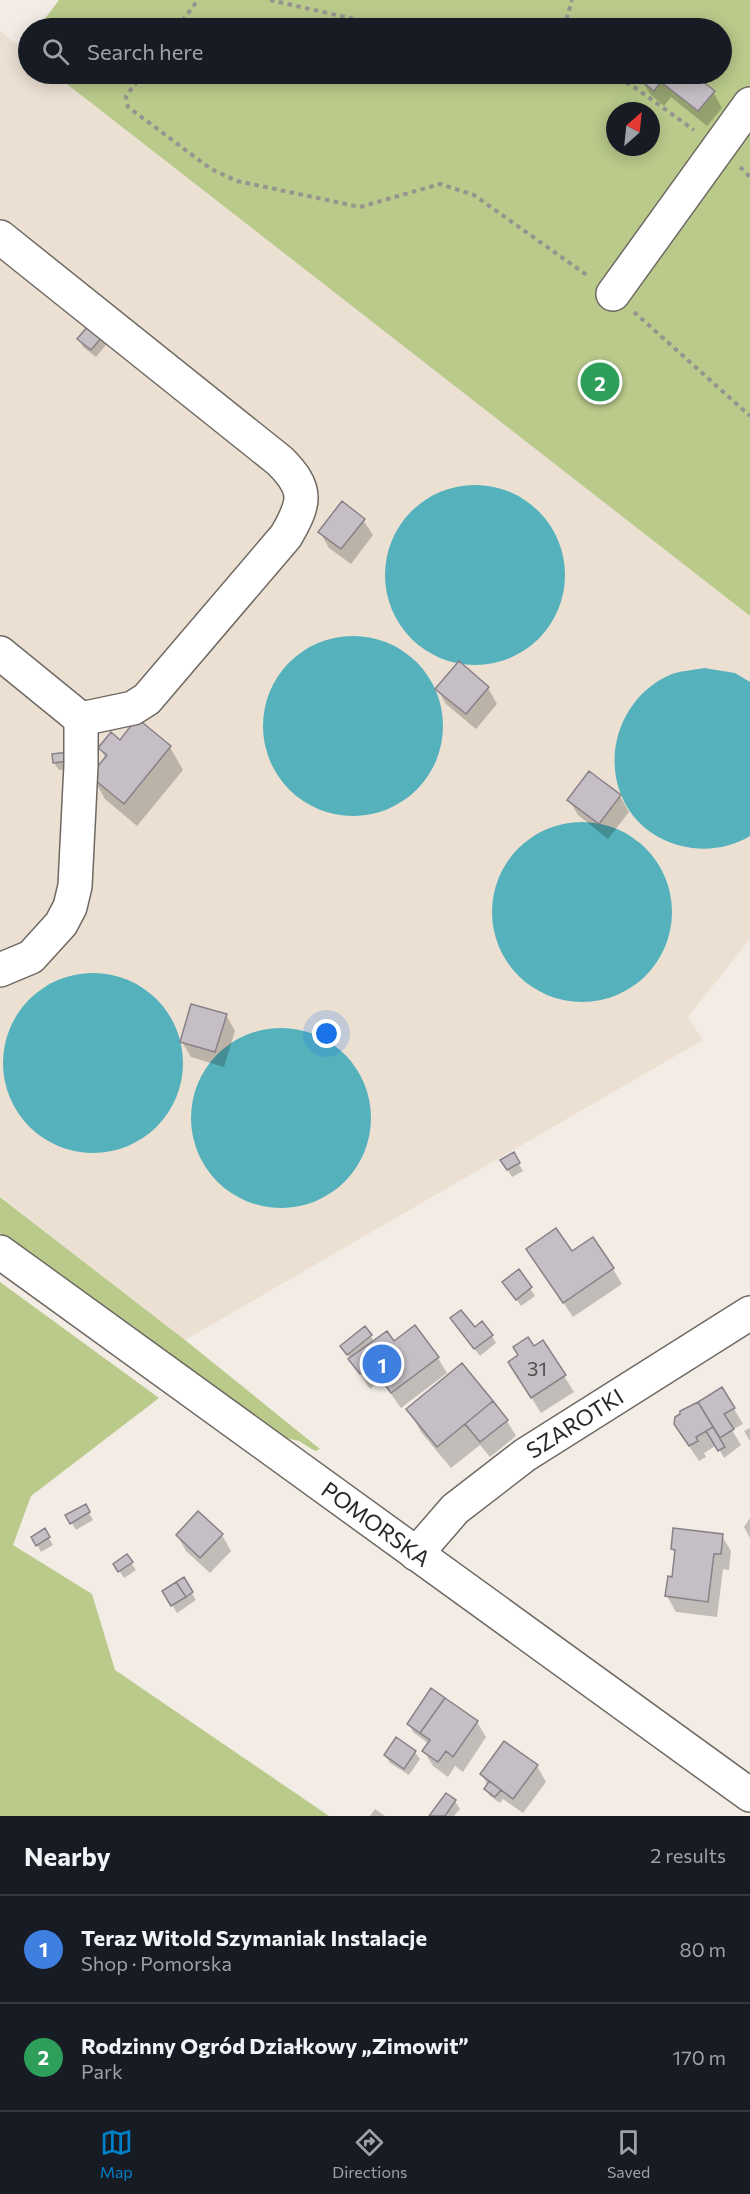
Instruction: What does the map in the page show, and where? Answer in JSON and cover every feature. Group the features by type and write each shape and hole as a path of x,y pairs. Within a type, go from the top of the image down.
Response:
{"street":[{"path":"613,294 750,104"},
{"path":"0,237 280,461 296,478 302,498 297,517 286,536 147,699 133,708 81,719"},
{"path":"0,653 81,719"},
{"path":"0,970 31,957 61,924 70,906 75,886 81,719"},
{"name":"POMORSKA","path":"0,1252 750,1795"},
{"name":"SZAROTKI","path":"416,1554 455,1509 525,1455 750,1313"}],"path":[{"path":"184,18 198,0"},
{"path":"270,0 350,18"},
{"path":"567,18 572,0"},
{"path":"135,84 126,96 128,107 211,169 237,181 360,207 440,184 474,195 613,294 750,416"},
{"path":"630,84 719,148 750,177"}],"shaded area":[{"path":"0,31 18,45 18,84 67,84 750,616 750,939 688,1017 703,1040 185,1340 0,1196"}],"green space":[{"path":"59,0 750,0 750,616 67,84 732,84 732,18 46,18"},
{"path":"0,1197 185,1340 320,1449 315,1451 299,1441 277,1436 0,1233"},
{"path":"0,1282 159,1398 31,1496 13,1545 92,1594 115,1670 329,1816 0,1816"}],"water":[{"path":"475,485 509,492 525,500 539,511 550,525 558,541 565,575 558,609 550,625 539,639 525,650 509,658 475,665 441,658 425,650 411,639 400,625 392,609 385,575 392,541 400,525 411,511 425,500 441,492"},
{"path":"353,636 387,643 403,651 417,662 428,676 436,692 443,726 436,760 428,776 417,790 403,801 387,809 353,816 319,809 303,801 289,790 278,776 270,760 263,726 270,692 278,676 289,662 303,651 319,643"},
{"path":"704,668 735,673 750,682 750,836 734,844 699,849 665,840 650,832 637,820 626,805 618,786 615,767 620,729 628,712 640,696 655,683 672,674"},
{"path":"582,822 616,829 632,837 646,848 657,862 665,878 672,912 665,946 657,962 646,976 632,987 616,995 582,1002 548,995 532,987 518,976 507,962 499,946 492,912 499,878 507,862 518,848 532,837 548,829"},
{"path":"93,973 127,980 143,988 157,999 168,1013 176,1029 183,1063 176,1097 168,1113 157,1127 143,1138 127,1146 93,1153 59,1146 43,1138 29,1127 18,1113 10,1097 3,1063 10,1029 18,1013 29,999 43,988 59,980"},
{"path":"281,1028 315,1035 331,1043 345,1054 356,1068 364,1084 371,1118 364,1152 356,1168 345,1182 331,1193 315,1201 281,1208 247,1201 231,1193 217,1182 206,1168 198,1152 191,1118 198,1084 206,1068 217,1054 231,1043 247,1035"}],"building":[{"path":"645,84 659,84 654,91"},
{"path":"664,84 706,84 715,91 698,111"},
{"path":"93,320 107,331 91,350 77,339"},
{"path":"342,501 365,519 341,549 318,532"},
{"path":"459,661 489,687 466,714 435,689"},
{"path":"137,718 171,746 124,804 90,776 107,755 98,748 111,732 120,740"},
{"path":"69,752 70,761 53,763 52,754"},
{"path":"589,771 621,795 599,824 567,800"},
{"path":"191,1004 227,1014 215,1052 180,1042"},
{"path":"514,1152 520,1163 507,1170 500,1160"},
{"path":"556,1228 572,1251 593,1237 614,1268 563,1303 526,1249"},
{"path":"519,1269 532,1287 516,1300 502,1282"},
{"path":"461,1310 475,1327 482,1321 493,1335 474,1349 450,1318"},
{"path":"415,1325 439,1357 391,1393 371,1366 360,1374 348,1359 387,1331 394,1341"},
{"path":"365,1326 372,1335 347,1355 340,1346"},
{"path":"528,1337 534,1346 543,1340 566,1375 531,1398 508,1362 518,1355 513,1347"},
{"path":"462,1363 493,1401 437,1447 406,1409"},
{"path":"722,1387 735,1408 724,1414 734,1429 720,1438 698,1402"},
{"path":"493,1401 508,1420 480,1442 465,1424"},
{"path":"698,1402 713,1427 696,1437 698,1441 689,1446 674,1424 675,1417 680,1414 680,1411"},
{"path":"713,1427 725,1447 718,1451 706,1431"},
{"path":"86,1504 90,1512 70,1524 65,1515"},
{"path":"198,1511 223,1534 200,1558 176,1535"},
{"path":"45,1528 50,1537 36,1546 31,1537"},
{"path":"673,1528 723,1534 721,1554 714,1554 708,1602 665,1596 668,1576 672,1577 675,1550 671,1549"},
{"path":"127,1554 133,1562 118,1572 113,1564"},
{"path":"184,1577 193,1592 186,1597 176,1582"},
{"path":"176,1582 186,1597 171,1606 162,1591"},
{"path":"431,1688 445,1698 420,1733 407,1724"},
{"path":"445,1698 478,1721 453,1757 446,1751 438,1762 422,1751 430,1740 420,1733"},
{"path":"396,1737 416,1751 404,1769 384,1755"},
{"path":"504,1741 538,1765 513,1799 480,1774"},
{"path":"489,1781 501,1790 495,1797 484,1789"},
{"path":"446,1793 456,1800 445,1816 429,1816"}],"place":[{"name":"Rodzinny Ogród Działkowy „Zimowit”","path":"600,382"},
{"name":"Teraz Witold Szymaniak Instalacje","path":"382,1364"}]}
